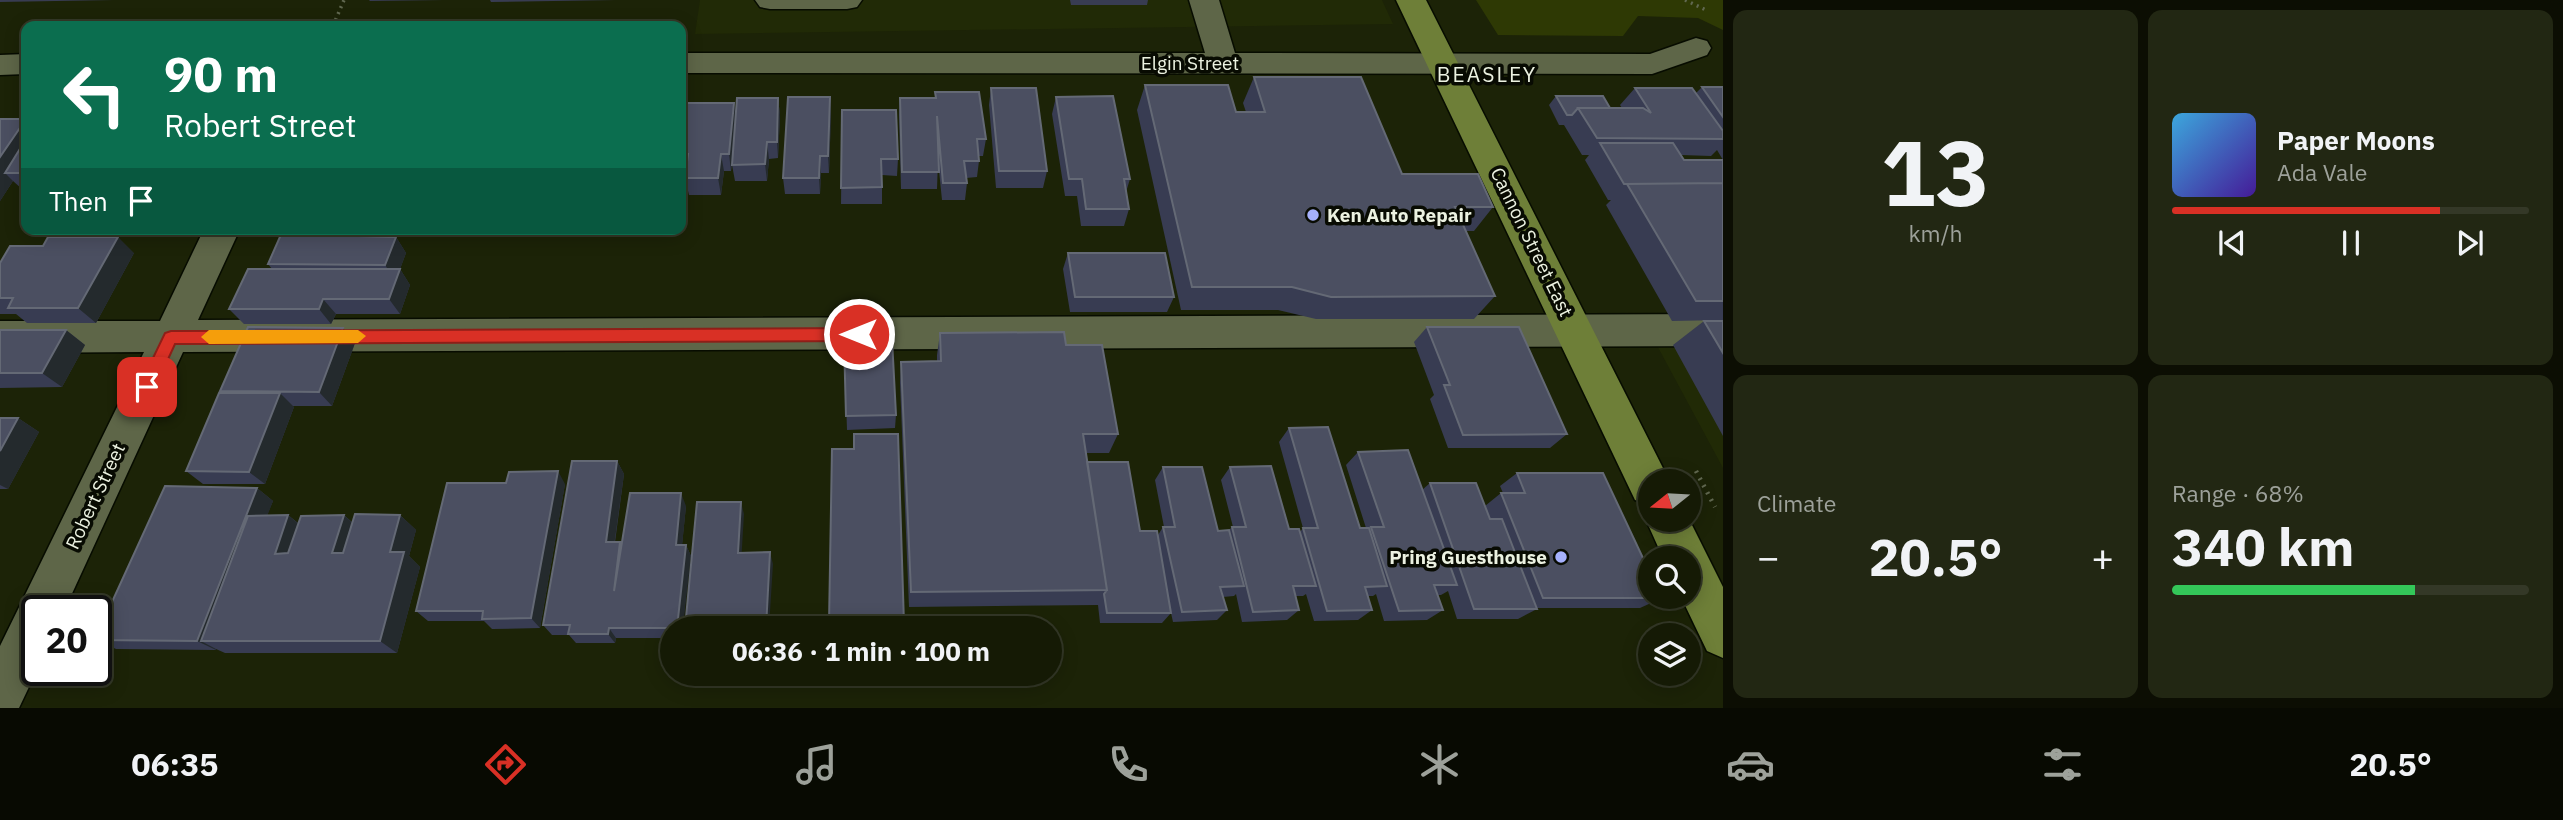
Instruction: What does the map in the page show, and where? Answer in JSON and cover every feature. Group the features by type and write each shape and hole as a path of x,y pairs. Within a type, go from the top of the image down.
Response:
{"main road":[{"name":"Cannon Street East","path":"1411,0 1642,469"},
{"path":"1701,590 1723,635"}],"street":[{"path":"770,0 847,0"},
{"path":"1204,0 1223,63"},
{"name":"Elgin Street","path":"686,63 1652,64 1696,48"},
{"path":"0,65 21,64"},
{"name":"Robert Street","path":"49,595 219,235"},
{"path":"0,337 1723,330"},
{"path":"0,697 21,653"}],"path":[{"path":"335,21 344,0"}],"shaded area":[{"path":"700,0 1382,0 1393,24 695,34"},
{"path":"1476,0 1723,0 1723,30 1698,18 1638,16 1623,36 1498,35"},
{"path":"1723,323 1723,468 1646,325"}],"building":[{"name":"Ken Auto Repair","path":"1254,77 1361,77 1402,174 1478,174 1493,207 1455,207 1495,296 1331,297 1292,287 1192,287 1145,85 1228,85 1236,112 1265,112"},
{"path":"1702,87 1723,87 1723,117"},
{"path":"991,88 1036,88 1047,171 999,171"},
{"path":"1635,88 1692,88 1723,131 1723,139 1597,138 1578,108 1643,108 1651,113"},
{"path":"935,92 979,92 986,139 977,139 979,161 964,161 967,183 943,183 937,116 939,172 902,172 900,98 936,98"},
{"path":"1113,96 1130,179 1124,179 1129,209 1086,209 1082,179 1069,179 1056,97"},
{"path":"1556,96 1603,96 1610,108 1578,108 1572,115 1567,115"},
{"path":"788,97 830,97 828,156 820,156 819,178 783,178"},
{"path":"737,98 778,98 777,142 767,142 765,164 732,165"},
{"path":"686,103 734,103 729,154 721,154 718,178 686,178"},
{"path":"842,110 896,110 898,159 881,159 882,187 841,188"},
{"path":"0,119 21,119 21,126 0,157"},
{"path":"1600,143 1673,143 1684,160 1723,160 1723,183 1624,184"},
{"path":"21,147 21,173 5,173"},
{"path":"1723,183 1723,301 1696,301 1627,184"},
{"path":"281,235 396,237 385,265 268,264"},
{"path":"48,237 118,237 78,308 8,308 13,298 0,298 0,263 10,246 43,246"},
{"path":"1068,253 1165,253 1174,297 1075,297"},
{"path":"248,269 400,269 389,299 323,299 319,309 229,309"},
{"path":"1704,321 1723,321 1723,353"},
{"path":"248,327 343,328 319,392 220,391"},
{"path":"1427,327 1519,327 1567,434 1463,435 1444,385 1450,385"},
{"path":"0,330 66,330 42,373 0,373"},
{"path":"1064,332 1066,345 1102,345 1118,434 1083,434 1107,590 911,592 901,362 941,361 940,333"},
{"path":"892,339 896,415 846,416 844,340"},
{"path":"219,393 280,393 249,472 186,471"},
{"path":"0,418 18,418 0,451"},
{"path":"1328,427 1360,528 1369,528 1387,586 1365,587 1372,610 1327,611 1303,528 1318,528 1289,428"},
{"path":"854,434 898,434 904,616 829,616 832,449 854,449"},
{"path":"1408,450 1457,585 1434,585 1443,610 1399,611 1371,527 1384,527 1358,452"},
{"path":"572,461 617,461 606,542 620,542 614,591 630,493 681,493 676,545 686,545 678,616 660,616 660,628 609,628 608,634 568,634 570,625 543,625"},
{"path":"1087,462 1128,462 1140,531 1157,531 1171,613 1107,613 1104,594 1107,590"},
{"path":"1271,466 1289,529 1299,529 1316,586 1293,586 1299,610 1253,612 1232,527 1246,527 1230,467"},
{"path":"1163,467 1202,467 1218,531 1229,530 1244,586 1220,587 1227,610 1182,612 1163,527 1175,527"},
{"path":"558,471 531,618 482,619 483,611 416,611 447,483 506,483 509,472"},
{"name":"Pring Guesthouse","path":"1517,473 1603,473 1638,547 1638,598 1543,598 1501,493 1525,493"},
{"path":"1430,483 1476,483 1490,519 1502,519 1537,609 1474,609"},
{"path":"165,486 257,488 197,641 112,640 112,602"},
{"path":"697,502 741,502 738,553 770,552 767,616 686,616"},
{"path":"355,514 400,515 390,552 404,552 380,641 201,641 248,516 288,515 275,554 288,553 301,516 344,515 332,553 343,553"}],"slow traffic":[{"path":"209,337 358,336"}],"place":[{"name":"Ken Auto Repair","path":"1313,215"},
{"name":"Pring Guesthouse","path":"1561,557"}],"district":[{"name":"BEASLEY","path":"1487,75"}],"route":[{"path":"147,387 171,337 859,334"}]}
